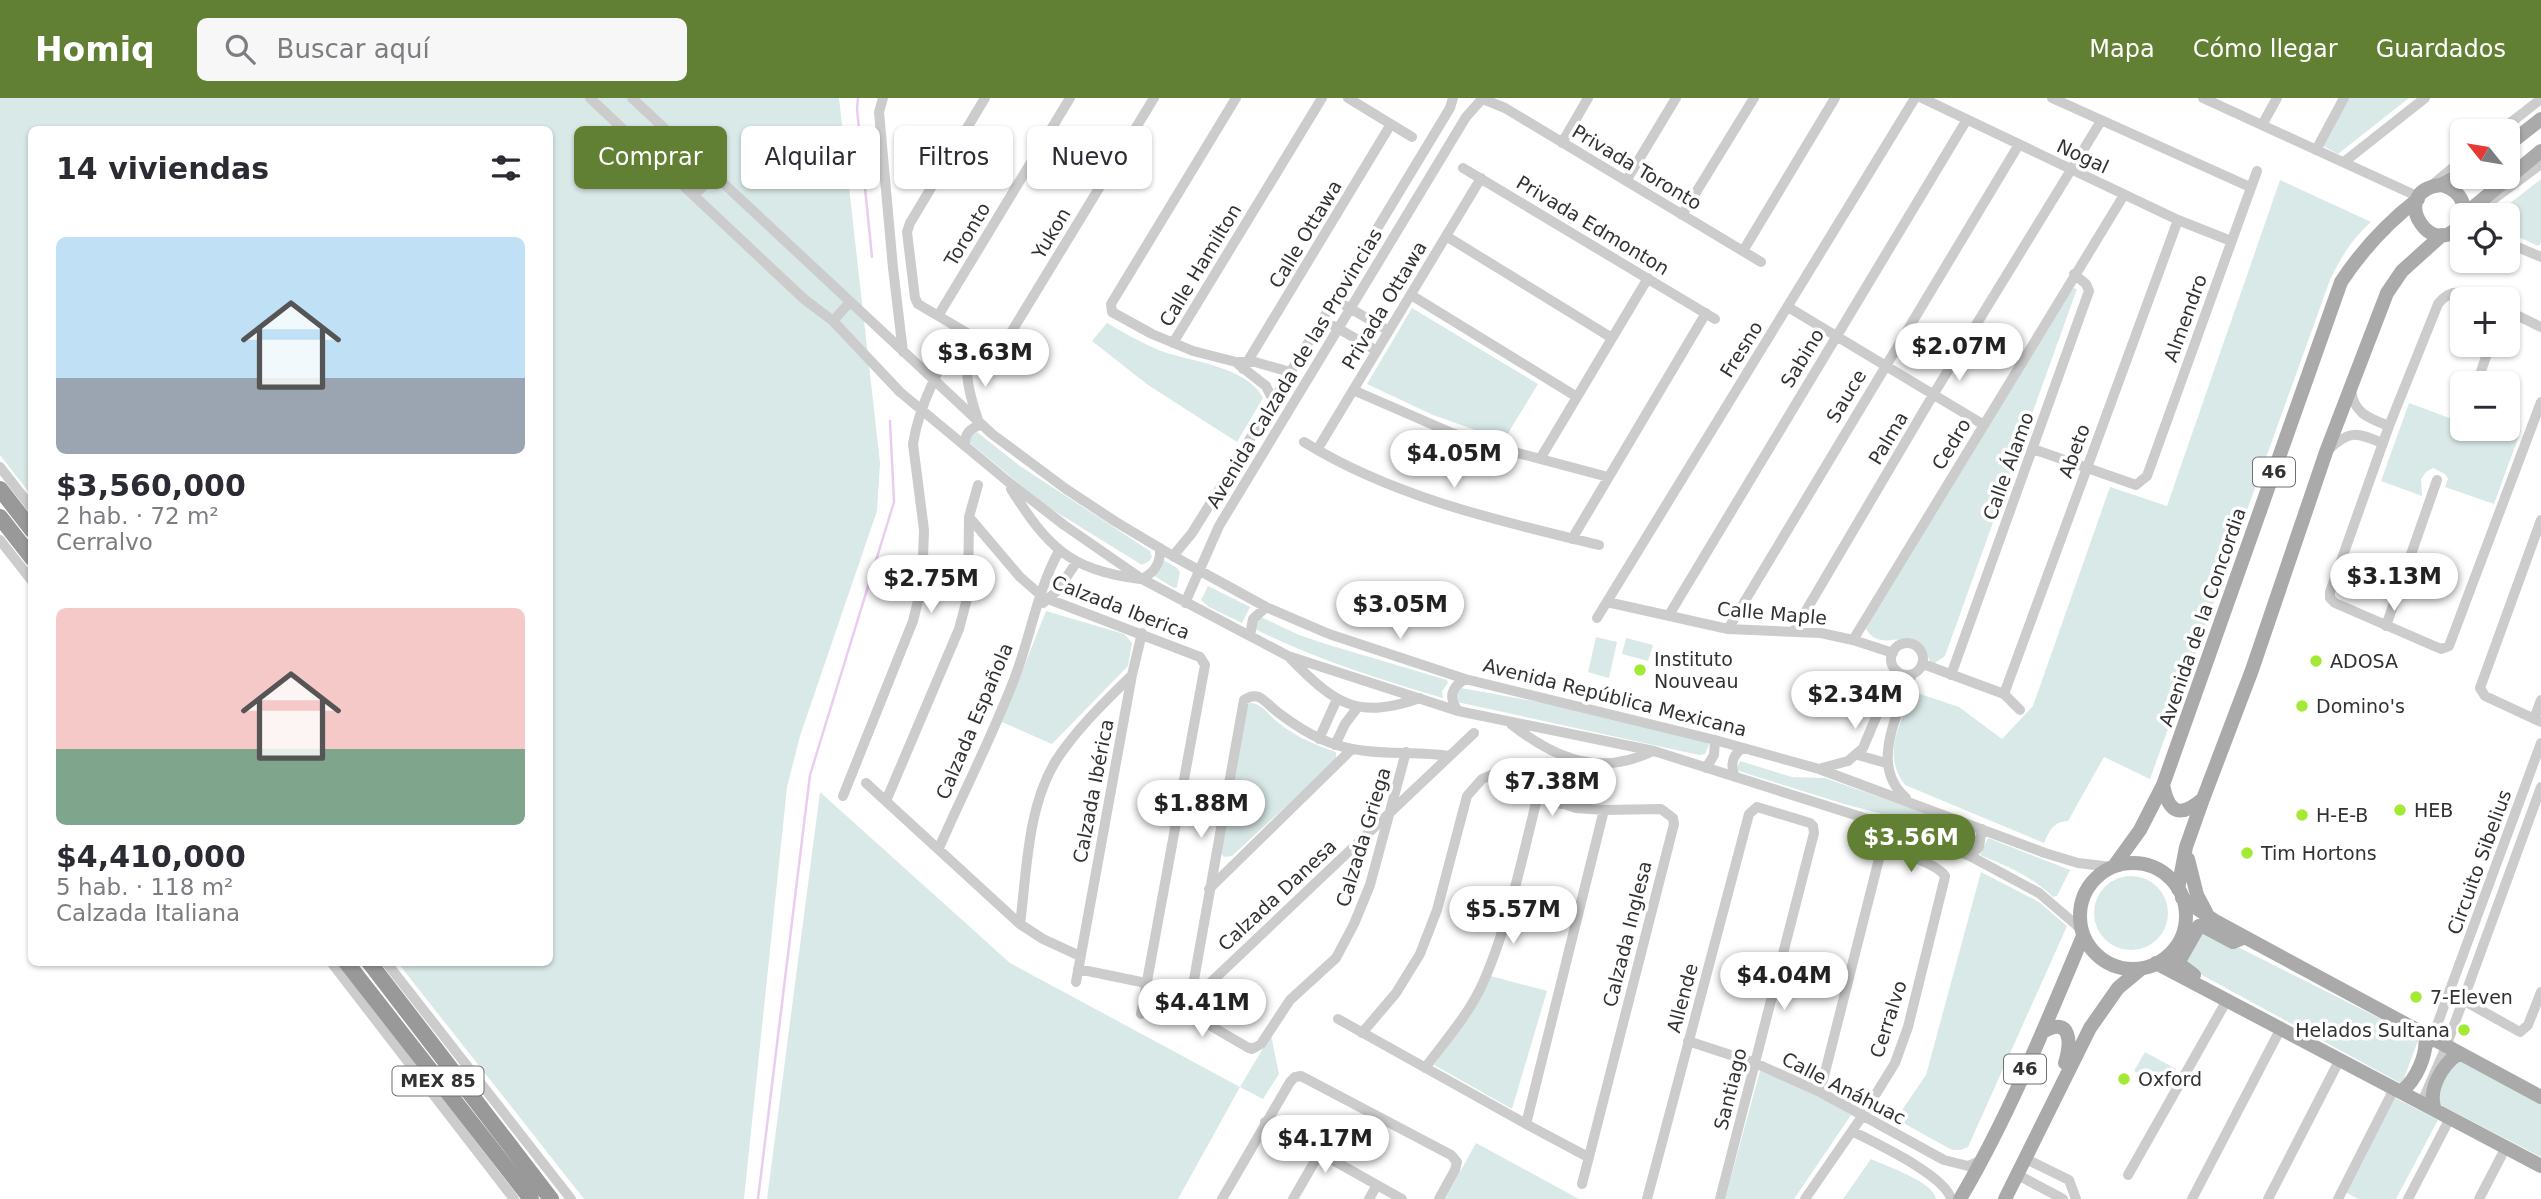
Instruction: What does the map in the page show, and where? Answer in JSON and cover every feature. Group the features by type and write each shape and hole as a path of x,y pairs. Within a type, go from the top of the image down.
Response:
{"highway":[{"path":"0,489 28,525"},
{"path":"0,517 28,553"},
{"name":"MEX 85","path":"349,966 531,1199"},
{"name":"MEX 85","path":"372,966 551,1199"}],"main road":[{"path":"2520,136 2541,119"},
{"name":"46","path":"2482,203 2541,151"},
{"name":"Avenida de la Concordia","path":"2113,867 2140,830 2163,785 2341,282 2357,257 2376,237 2427,192 2450,180"},
{"path":"2442,235 2434,235 2421,226 2415,212 2427,192 2457,192 2463,203"},
{"name":"46","path":"2005,1199 2083,1041 2105,1006 2118,988 2149,965 2168,955 2182,933 2185,921 2180,893 2186,847 2252,670 2350,386 2387,293 2402,271 2450,229"},
{"path":"2163,785 2168,802 2180,811 2186,811 2203,799"},
{"path":"2186,847 2197,895 2210,917"},
{"path":"2113,867 2139,863 2151,866 2171,880 2180,893 2210,917 2541,1097"},
{"name":"46","path":"1960,1199 1982,1160 2043,1032 2082,932 2081,906 2085,892 2094,880 2113,867"},
{"path":"2221,997 2209,983 2180,967 2179,959 2199,926 2233,942 2244,937"},
{"path":"2082,932 2090,947 2110,964 2121,967 2149,965 2221,997 2541,1166"},
{"path":"2043,1032 2049,1028 2060,1028 2070,1037 2070,1048 2057,1095"},
{"path":"2407,1094 2407,1087 2419,1066 2429,1038"},
{"path":"2435,1110 2432,1099 2438,1078 2452,1050"}],"street":[{"path":"590,98 804,299 833,321 891,383 922,411 1006,480 1082,538 1142,579 1288,656 1458,711 1654,751 1918,835 1970,856 2046,897 2082,932"},
{"name":"Avenida República Mexicana","path":"632,98 661,126"},
{"path":"883,98 879,112 892,268 903,352"},
{"path":"965,446 968,431 980,424 967,375 966,359 973,338 918,304 907,232 909,223 985,98"},
{"name":"Toronto","path":"938,316 1070,98"},
{"name":"Yukon","path":"973,338 993,349 1000,349 1154,98"},
{"path":"1236,98 1111,304 1112,312 1173,343 1243,364 1290,372"},
{"name":"Calle Hamilton","path":"1173,343 1322,98"},
{"path":"1348,98 1412,137"},
{"name":"Avenida Calzada de las Provincias","path":"1173,556 1210,505 1427,147 1453,98"},
{"path":"1562,143 1588,98"},
{"path":"1626,181 1676,98"},
{"path":"1682,215 1754,98"},
{"path":"1742,251 1835,98"},
{"name":"Fresno","path":"1597,618 1915,98"},
{"name":"Nogal","path":"1922,98 2018,146 2178,220 2231,241"},
{"path":"2052,98 2250,187"},
{"path":"2204,98 2344,162 2427,192"},
{"path":"2262,125 2277,98"},
{"path":"2316,150 2344,98"},
{"path":"2344,162 2425,98"},
{"name":"Avenida Calzada de las Provincias","path":"1185,603 1219,526 1466,117 1483,99"},
{"name":"Privada Toronto","path":"1483,99 1508,103 1562,143 1761,262"},
{"path":"2515,119 2541,99"},
{"name":"Sabino","path":"1669,615 1966,121"},
{"name":"Palma","path":"1794,631 1933,395 2101,121"},
{"name":"Calle Ottawa","path":"1243,364 1391,124"},
{"name":"Sauce","path":"1728,629 2018,146"},
{"path":"2487,203 2541,164"},
{"name":"Privada Edmonton","path":"1463,168 1710,316 1572,539"},
{"name":"Almendro","path":"2087,468 2136,485 2147,477 2257,171"},
{"name":"Avenida de la Concordia","path":"2427,192 2450,171"},
{"name":"Privada Ottawa","path":"1317,450 1481,178"},
{"name":"Avenida República Mexicana","path":"727,188 980,424 1066,489 1173,556 1266,607 1329,634 1465,679 1715,740 1819,769 2045,853 2093,866 2113,867"},
{"path":"694,195 700,189"},
{"name":"Cedro","path":"1853,639 2124,195"},
{"name":"Abeto","path":"2004,694 2178,220"},
{"path":"1446,236 1612,338"},
{"path":"2520,248 2541,257"},
{"name":"Calle Álamo","path":"1951,675 2089,291 2086,284 2074,274"},
{"path":"1540,459 1648,278"},
{"path":"2450,293 2438,304 2382,443 2330,598 2335,603 2441,649 2449,646 2541,402"},
{"path":"1410,295 1577,397"},
{"path":"1334,300 1389,331"},
{"path":"833,321 850,302"},
{"path":"1788,307 1984,425"},
{"path":"2520,317 2541,327"},
{"path":"1322,319 1377,351"},
{"path":"843,796 913,621 922,584 924,530 913,444 922,411 961,330"},
{"path":"1243,364 1266,386 1273,400"},
{"path":"2350,386 2356,409 2368,418 2389,426"},
{"path":"1353,390 1452,433 1608,477"},
{"path":"2326,452 2346,435 2355,433 2382,443"},
{"path":"1304,442 1357,470 1432,499 1513,525 1599,545"},
{"path":"2033,449 2087,468"},
{"path":"0,467 28,503"},
{"path":"1006,480 1034,523 1059,551 1076,563 1114,576 1142,579 1156,567 1160,548"},
{"path":"2386,626 2437,480"},
{"path":"886,800 960,629 968,595 969,517 978,485"},
{"name":"Calzada Iberica","path":"969,517 1020,577 1044,597 1200,657 1205,665 1146,983"},
{"path":"2541,520 2480,688 2485,696 2538,721 2541,700"},
{"path":"0,540 28,576"},
{"path":"1044,597 1059,551"},
{"path":"1044,597 1076,563"},
{"name":"Calzada Española","path":"939,848 1015,677 1037,606 1044,597"},
{"name":"Calle Maple","path":"1607,602 1728,629 1794,631 1853,639 1893,653"},
{"path":"1250,635 1253,619 1266,607"},
{"name":"Calzada Ibérica","path":"1076,982 1142,633"},
{"path":"1912,674 1905,675 1896,670 1891,659 1900,645 1910,643 1920,649 1923,664"},
{"path":"1288,656 1319,686 1357,708 1385,707 1420,698"},
{"path":"1923,664 2004,694 2020,710"},
{"path":"1911,802 1895,787 1886,763 1891,737 1912,674 1923,664"},
{"path":"1819,769 1841,764 1858,755 1872,733 1896,670"},
{"path":"1020,925 1035,817 1043,789 1056,760 1083,724 1132,675"},
{"path":"1458,711 1452,702 1452,693 1455,685 1465,679"},
{"name":"Calzada Griega","path":"1190,1002 1189,1010 1192,1015 1252,1049 1261,1044 1290,1000 1336,958 1370,885 1406,752 1351,750 1335,745 1319,739 1286,718 1258,696 1244,699 1209,889"},
{"path":"1319,739 1338,699"},
{"path":"1335,745 1345,724 1357,708"},
{"path":"1509,722 1571,760 1587,764 1636,760 1654,751"},
{"name":"Calzada Danesa","path":"1190,1002 1474,733"},
{"path":"1872,733 1891,737"},
{"path":"1706,768 1714,755 1715,740"},
{"name":"Circuito Sibelius","path":"2429,1038 2449,993 2541,743"},
{"path":"1735,777 1732,771 1733,758 1742,748"},
{"path":"1190,1002 1209,889 1351,750"},
{"path":"1406,752 1449,756"},
{"path":"1858,755 1886,763"},
{"path":"1561,804 1571,760"},
{"path":"1576,808 1587,764"},
{"name":"Calzada Inglesa","path":"1362,1033 1396,993 1420,954 1437,910 1467,796 1473,786 1489,775 1504,775 1538,795 1576,808 1661,809 1670,814 1674,824 1582,1184"},
{"path":"866,783 1020,925 1043,940 1080,956"},
{"name":"Circuito Sibelius","path":"2338,1199 2407,1094 2452,1050 2463,1000 2541,787"},
{"path":"1425,1069 1467,1012 1483,984 1515,886 1538,795"},
{"name":"Allende","path":"1647,1199 1749,814 1754,808 1761,808 1806,821 1813,826"},
{"path":"1526,1124 1604,810"},
{"name":"Santiago","path":"1720,1199 1814,833 1813,826"},
{"path":"1970,856 1979,847 1982,829"},
{"name":"Cerralvo","path":"1805,1199 1895,1063 1908,1027 1944,881 1941,871 1894,850 1884,851 1878,861 1821,1092"},
{"path":"334,966 514,1199"},
{"path":"389,966 571,1199"},
{"path":"1078,969 1146,983 1141,1014"},
{"path":"2449,993 2520,1032 2528,1025 2541,992"},
{"path":"2128,1175 2221,997"},
{"path":"1338,1019 1588,1157"},
{"path":"2192,1199 2281,1028"},
{"name":"Calle Anáhuac","path":"1688,1041 1755,1063 1821,1092 1944,1160 1968,1166 1982,1160"},
{"path":"2268,1199 2340,1059"},
{"path":"1222,1199 1265,1122 1295,1077 1306,1077 1451,1155 1457,1162 1455,1170 1439,1199"},
{"path":"2408,1199 2450,1118"},
{"path":"1265,1122 1402,1199"},
{"name":"Calle Anáhuac","path":"1852,1131 1933,1177 1946,1187 1951,1199"},
{"path":"1895,1155 1905,1138"},
{"path":"2479,1199 2506,1147"},
{"path":"1293,1199 1319,1154"},
{"path":"2018,1175 2072,1198 2073,1188 2069,1180 2026,1158"},
{"path":"1933,1177 1944,1160"},
{"path":"1369,1199 1377,1185"}],"shaded area":[{"path":"0,98 839,98 842,126 741,126 741,189 849,189 880,463 877,511 800,736 787,787 744,1199 584,1199 400,966 553,966 553,126 28,126 28,491 0,455"},
{"path":"2349,98 2409,98 2338,154 2323,146"},
{"path":"2541,179 2541,243 2538,246 2520,238 2520,203 2510,203"},
{"path":"2280,180 2371,222 2348,249 2330,280 2150,779 2104,757 2068,821 2053,828 2044,843 1905,785 1894,761 1895,738 1914,692 1959,707 2002,739 2033,706 2110,487 2167,506"},
{"path":"2069,287 2077,289 1945,656 1932,665 1921,646 1914,641 1878,639 1866,629"},
{"path":"1412,308 1538,384 1504,440 1433,415 1367,384"},
{"path":"1107,323 1161,351 1232,372 1255,387 1263,398 1237,442 1148,385 1092,341"},
{"path":"2409,403 2450,418 2450,441 2517,441 2494,504 2445,487 2448,479 2445,474 2433,468 2421,479 2422,496 2381,481"},
{"path":"977,432 1020,466 1150,551 1152,557 1142,565 1048,507 972,445 968,440 972,433"},
{"path":"1160,558 1180,572 1177,587 1174,588 1151,574"},
{"path":"1208,586 1250,607 1242,623 1209,607 1201,600"},
{"path":"1046,611 1124,634 1132,643 1128,666 1052,744 1002,722"},
{"path":"1259,616 1299,635 1447,680 1448,683 1442,691 1443,698 1346,667 1276,639 1253,628"},
{"path":"1596,637 1617,642 1609,678 1588,672"},
{"path":"1626,638 1653,645 1648,661 1622,654"},
{"path":"1461,688 1572,708 1707,742 1709,745 1705,754 1699,755 1457,702 1454,693"},
{"path":"1250,703 1260,706 1295,734 1336,752 1336,760 1232,856 1224,857 1220,852 1245,705"},
{"path":"1740,761 1792,777 1825,778 1936,817 1976,835 1976,843 1970,847 1909,821 1739,771 1737,768"},
{"path":"820,792 1010,963 1240,1087 1178,1199 767,1199"},
{"path":"1988,838 2070,870 2057,896 2053,897 2019,872 1980,855"},
{"path":"1981,872 2039,902 2067,926 1968,1147 1952,1150 1896,1119 1926,1075"},
{"path":"2124,876 2138,876 2152,882 2162,892 2168,913 2166,927 2152,944 2138,950 2124,950 2110,944 2100,934 2094,920 2094,906 2100,892 2110,882"},
{"path":"2200,928 2419,1038 2402,1084 2180,963"},
{"path":"1491,976 1547,991 1512,1109 1434,1065"},
{"path":"1271,1035 1279,1074 1263,1099 1240,1087"},
{"path":"2145,1052 2176,1069 2166,1089 2134,1071"},
{"path":"2451,1056 2541,1103 2541,1157 2433,1101"},
{"path":"1760,1071 1811,1092 1851,1115 1794,1199 1725,1199"},
{"path":"2395,1098 2438,1120 2396,1199 2358,1199 2345,1192"},
{"path":"1476,1143 1579,1199 1445,1199"},
{"path":"1871,1159 1919,1181 1936,1199 1843,1199"}],"waterway":[{"path":"858,98 872,257"},
{"path":"758,1199 810,775 894,502 890,421"}],"place":[{"name":"ADOSA","path":"2316,661"},
{"name":"Instituto Nouveau","path":"1640,670"},
{"name":"Domino's","path":"2302,706"},
{"name":"HEB","path":"2400,810"},
{"name":"H-E-B","path":"2302,815"},
{"name":"Tim Hortons","path":"2247,853"},
{"name":"7-Eleven","path":"2416,997"},
{"name":"Helados Sultana","path":"2464,1030"},
{"name":"Oxford","path":"2124,1079"}]}
